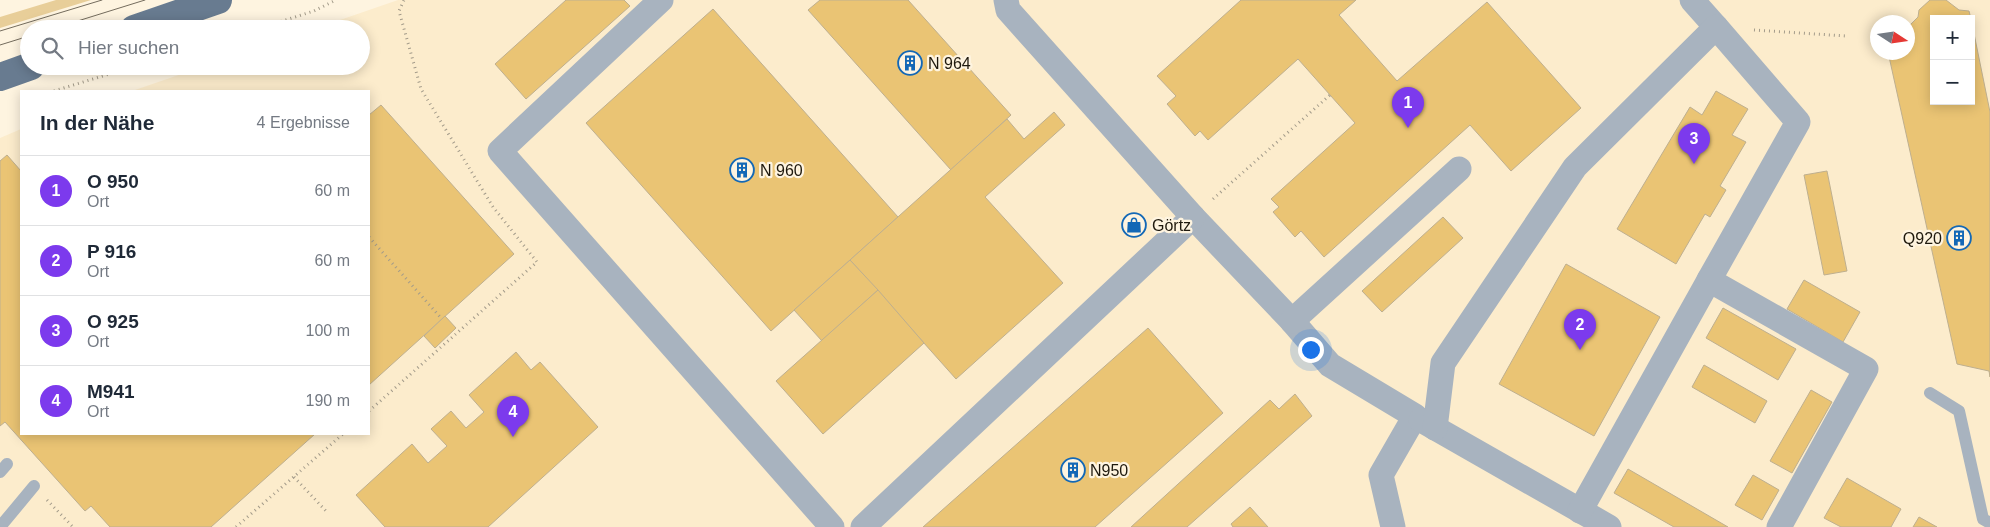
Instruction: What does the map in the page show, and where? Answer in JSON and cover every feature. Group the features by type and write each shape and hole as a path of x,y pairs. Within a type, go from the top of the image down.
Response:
{"main road":[{"path":"160,20 218,0"},
{"path":"0,77 20,70"}],"street":[{"path":"661,0 500,151 832,527"},
{"path":"1006,0 1008,10 1193,217 1292,321 1330,365 1425,422 1610,527"},
{"path":"1580,511 1798,122 1692,0"},
{"path":"1393,527 1381,475 1425,422 1443,363 1575,167 1716,27"},
{"path":"1292,321 1459,169"},
{"path":"864,527 1193,217"},
{"path":"1709,280 1866,369 1779,527"}],"lane":[{"path":"1930,392 1959,411 1983,519 1990,523"},
{"path":"0,527 34,486"}],"path":[{"path":"286,20 314,11 336,0"},
{"path":"370,410 537,262 493,206 421,89 399,10 404,0"},
{"path":"1716,27 1846,36"},
{"path":"57,90 106,75"},
{"path":"1193,217 1330,94"},
{"path":"370,238 442,319"},
{"path":"236,527 342,435"},
{"path":"294,477 326,511"},
{"path":"51,505 72,527"}],"shaded area":[{"path":"56,0 91,0 26,20 20,20 20,22 0,28 0,17"},
{"path":"398,0 1990,0 1990,527 0,527 0,138 20,129 20,435 370,435 370,90 135,90 179,75 370,75 370,20 340,20"}],"building":[{"path":"566,0 624,0 630,6 526,99 495,64"},
{"name":"N 964","path":"820,0 908,0 1011,115 951,170 808,10"},
{"path":"1241,0 1356,0 1339,15 1397,81 1487,2 1581,108 1511,171 1470,125 1324,257 1301,231 1295,237 1273,212 1279,207 1271,199 1355,123 1298,59 1208,140 1200,131 1195,136 1167,104 1176,96 1157,76"},
{"name":"Q920","path":"1930,0 1946,0 1959,10 1969,11 1970,15 1930,15 1930,105 1975,105 1975,39 1990,112 1990,377 1989,371 1957,364 1890,60 1915,60 1915,20 1918,17 1919,10"},
{"name":"N 960","path":"713,9 898,217 771,331 586,123"},
{"path":"1716,91 1748,109 1732,135 1746,142 1720,186 1726,190 1710,217 1705,214 1676,264 1617,229 1690,107 1702,115"},
{"path":"381,105 514,254 370,384 370,114"},
{"path":"1054,112 1065,125 985,197 1063,283 956,379 850,260 1007,119 1024,139"},
{"path":"7,155 20,170 20,435 314,435 211,527 110,527 91,506 85,511 5,422 0,426 0,161"},
{"path":"1827,171 1847,271 1824,275 1804,175"},
{"path":"1443,217 1463,238 1382,312 1362,291"},
{"path":"850,260 878,290 822,341 794,310"},
{"path":"1566,264 1660,317 1594,436 1499,384"},
{"path":"1804,280 1860,312 1843,342 1787,309"},
{"path":"878,290 924,343 823,434 776,381"},
{"path":"1723,308 1796,349 1778,380 1706,338"},
{"path":"445,316 456,328 435,348 424,336"},
{"name":"N950","path":"1148,328 1223,413 1095,527 923,527"},
{"path":"516,352 531,370 540,362 598,427 488,527 385,527 356,495 412,444 428,463 447,446 431,429 451,411 466,428 484,412 469,395"},
{"path":"1704,365 1767,401 1755,423 1692,387"},
{"path":"1811,390 1832,402 1792,473 1770,461"},
{"path":"1295,394 1312,416 1187,527 1131,527 1270,400 1279,409"},
{"path":"1628,469 1728,527 1674,527 1614,493"},
{"path":"1753,475 1779,490 1762,520 1735,505"},
{"path":"1847,478 1901,509 1891,527 1841,527 1824,518"},
{"path":"1250,507 1268,527 1233,527 1231,524"},
{"path":"1919,517 1937,527 1913,527"}],"tram line":[{"path":"36,20 102,0"},
{"path":"81,20 145,0"},
{"path":"0,31 20,25"},
{"path":"0,45 20,39"}],"place":[{"name":"N 964","path":"910,63"},
{"name":"O 950","path":"1408,128"},
{"name":"O 925","path":"1694,164"},
{"name":"N 960","path":"742,170"},
{"name":"Görtz","path":"1134,225"},
{"name":"Q920","path":"1959,238"},
{"name":"P 916","path":"1580,350"},
{"name":"M941","path":"513,437"},
{"name":"N950","path":"1073,470"}]}
